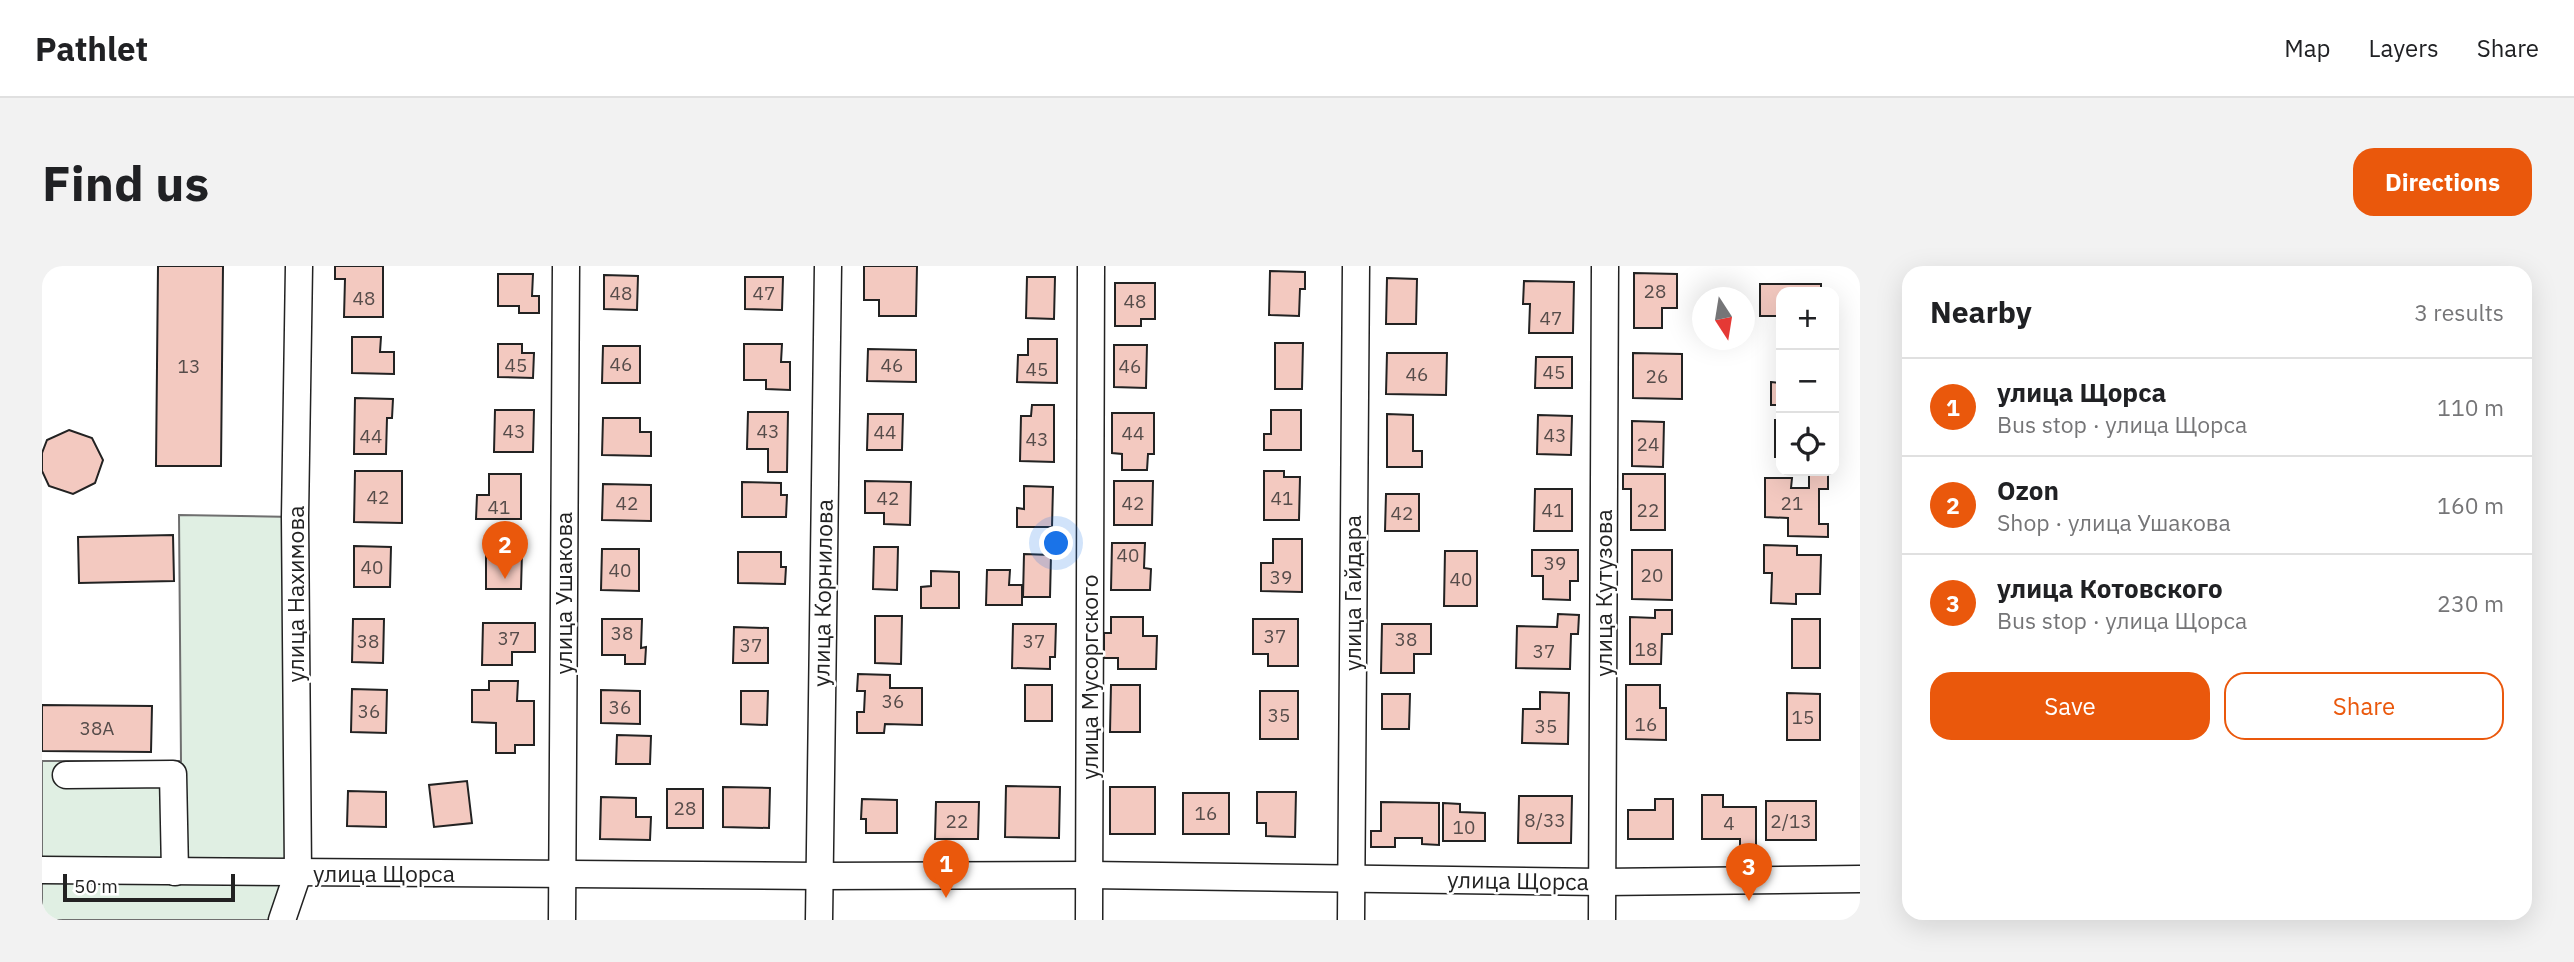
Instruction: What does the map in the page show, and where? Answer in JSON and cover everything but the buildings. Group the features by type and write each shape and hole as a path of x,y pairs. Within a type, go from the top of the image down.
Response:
{"street":[{"name":"улица Нахимова","path":"282,920 298,873 295,517 299,266"},
{"name":"улица Ушакова","path":"562,920 566,266"},
{"name":"улица Корнилова","path":"819,920 828,266"},
{"name":"улица Мусоргского","path":"1089,920 1091,266"},
{"name":"улица Гайдара","path":"1351,920 1356,266"},
{"name":"улица Кутузова","path":"1602,920 1605,266"},
{"path":"66,775 173,774 175,872"},
{"name":"улица Щорса","path":"42,870 820,876 1089,874 1602,882 1860,879"}],"green space":[{"path":"179,515 295,517 298,873 282,920 42,920 42,761 181,761"}],"place":[{"name":"Ozon","path":"505,579"},
{"name":"улица Щорса","path":"946,898"},
{"name":"улица Котовского","path":"1749,901"}]}
